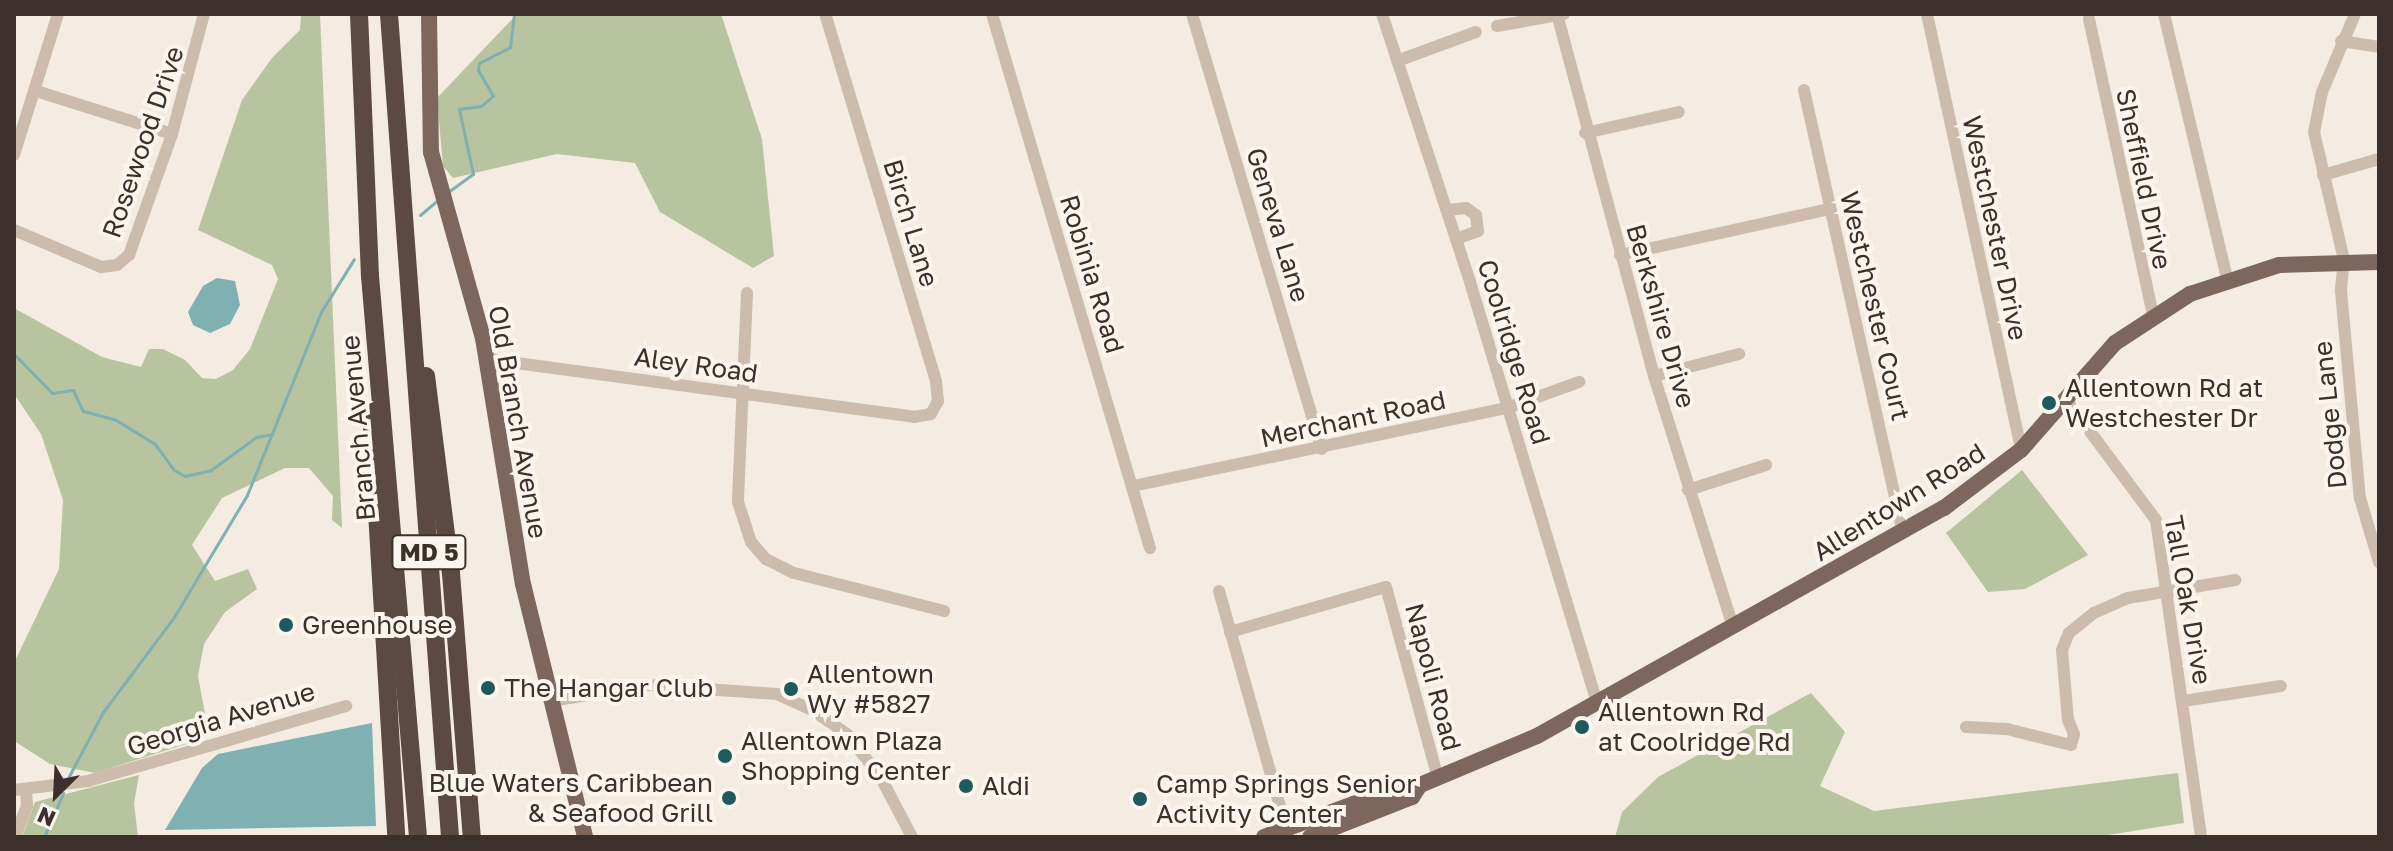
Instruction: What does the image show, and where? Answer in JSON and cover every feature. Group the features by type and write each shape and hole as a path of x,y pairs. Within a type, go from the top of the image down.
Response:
{"highway":[{"name":"Branch Avenue","path":"359,14 370,276 418,837"},
{"name":"MD 5","path":"389,14 450,837"},
{"path":"406,268 419,313 451,573 472,837"},
{"path":"370,276 373,490 396,837"}],"main road":[{"name":"Old Branch Avenue","path":"429,14 426,107 441,192 487,359 522,581 585,837"},
{"name":"Allentown Road","path":"1264,837 1407,784 1420,785 1438,779 1598,705 1903,532 1976,487 2021,450 2093,364 2153,314 2227,278 2287,264 2344,260 2379,262"},
{"name":"Allentown Road","path":"1310,837 1412,797 1420,785"}],"street":[{"path":"14,155 58,14"},
{"name":"Rosewood Drive","path":"14,230 91,264 117,265 132,246 172,134 204,14"},
{"name":"Birch Lane","path":"825,14 936,381 938,401 931,414 899,415"},
{"name":"Robinia Road","path":"992,14 1150,548"},
{"name":"Geneva Lane","path":"1192,14 1322,449"},
{"name":"Coolridge Road","path":"1382,14 1447,210 1598,705"},
{"name":"Westchester Drive","path":"1927,14 2021,450"},
{"path":"2164,14 2227,278"},
{"name":"Dodge Lane","path":"2355,14 2341,41 2315,121 2323,175 2344,260 2341,291 2360,498 2379,562"},
{"path":"1497,26 1559,15"},
{"name":"Berkshire Drive","path":"1559,15 1585,133 1654,376 1733,627"},
{"name":"Sheffield Drive","path":"2089,19 2153,314"},
{"path":"1397,61 1476,32"},
{"path":"2341,41 2379,47"},
{"name":"Westchester Court","path":"1804,90 1903,532"},
{"path":"36,91 172,134"},
{"path":"1585,133 1679,112"},
{"path":"2323,175 2379,159"},
{"path":"1447,210 1466,208 1476,215 1478,231 1456,239"},
{"path":"1620,255 1830,209"},
{"path":"747,293 738,502 751,542 780,567 944,611"},
{"path":"1654,376 1739,354"},
{"name":"Aley Road","path":"487,359 899,415"},
{"name":"Merchant Road","path":"1133,486 1507,408 1579,382"},
{"name":"Tall Oak Drive","path":"2065,398 2153,514 2168,591 2201,837"},
{"path":"1688,490 1766,465"},
{"path":"1966,727 2007,729 2071,745 2074,734 2068,720 2062,658 2065,639 2105,606 2168,591 2236,580"},
{"name":"Napoli Road","path":"1230,632 1379,585 1386,587 1438,779"},
{"path":"1219,591 1286,828"},
{"path":"551,701 648,685 777,694 814,711 847,734 881,778 912,837"},
{"path":"2183,701 2281,686"},
{"name":"Georgia Avenue","path":"20,790 88,781 346,706"},
{"path":"15,837 27,805 20,790"}],"green space":[{"path":"301,14 320,14 342,528 332,520 333,496 309,468 285,468 222,498 192,545 215,581 248,569 257,589 225,612 204,644 198,676 208,730 199,740 95,773 50,764 14,741 14,663 59,569 63,500 41,434 14,394 14,308 102,357 141,367 149,349 163,349 185,360 202,378 216,379 233,370 250,349 278,279 272,265 198,230 242,100 272,58 300,30"},
{"path":"517,14 721,14 762,139 774,256 753,268 660,212 635,163 557,154 453,178 443,166 437,98"},
{"path":"2022,470 2088,555 2025,589 1988,592 1946,533"},
{"path":"1811,693 1845,732 1820,786 1874,811 2178,773 2184,823 2095,837 1615,837 1622,812 1658,777"},
{"path":"139,775 134,803 138,837 22,837 35,802"}],"water":[{"path":"217,278 235,281 240,305 230,324 210,333 193,325 188,312 203,286"},
{"path":"372,723 376,826 165,830 202,768 218,754"}],"waterway":[{"path":"448,192 473,174 459,109 481,106 493,96 478,70 479,63 510,47 514,14"},
{"path":"420,215 439,199"},
{"path":"68,778 103,712 174,617 247,495 321,312 354,259"},
{"path":"14,354 52,393 73,390 83,411 116,420 155,444 174,470 185,476 211,470 256,437 273,434"},
{"path":"44,837 63,793"}],"place":[{"name":"Allentown Rd at Westchester Dr","path":"2049,403"},
{"name":"Greenhouse","path":"286,625"},
{"name":"The Hangar Club","path":"488,688"},
{"name":"Allentown Wy #5827","path":"791,689"},
{"name":"Allentown Rd at Coolridge Rd","path":"1582,727"},
{"name":"Allentown Plaza Shopping Center","path":"725,756"},
{"name":"Aldi","path":"966,786"},
{"name":"Blue Waters Caribbean & Seafood Grill","path":"729,798"},
{"name":"Camp Springs Senior Activity Center","path":"1140,799"}]}
